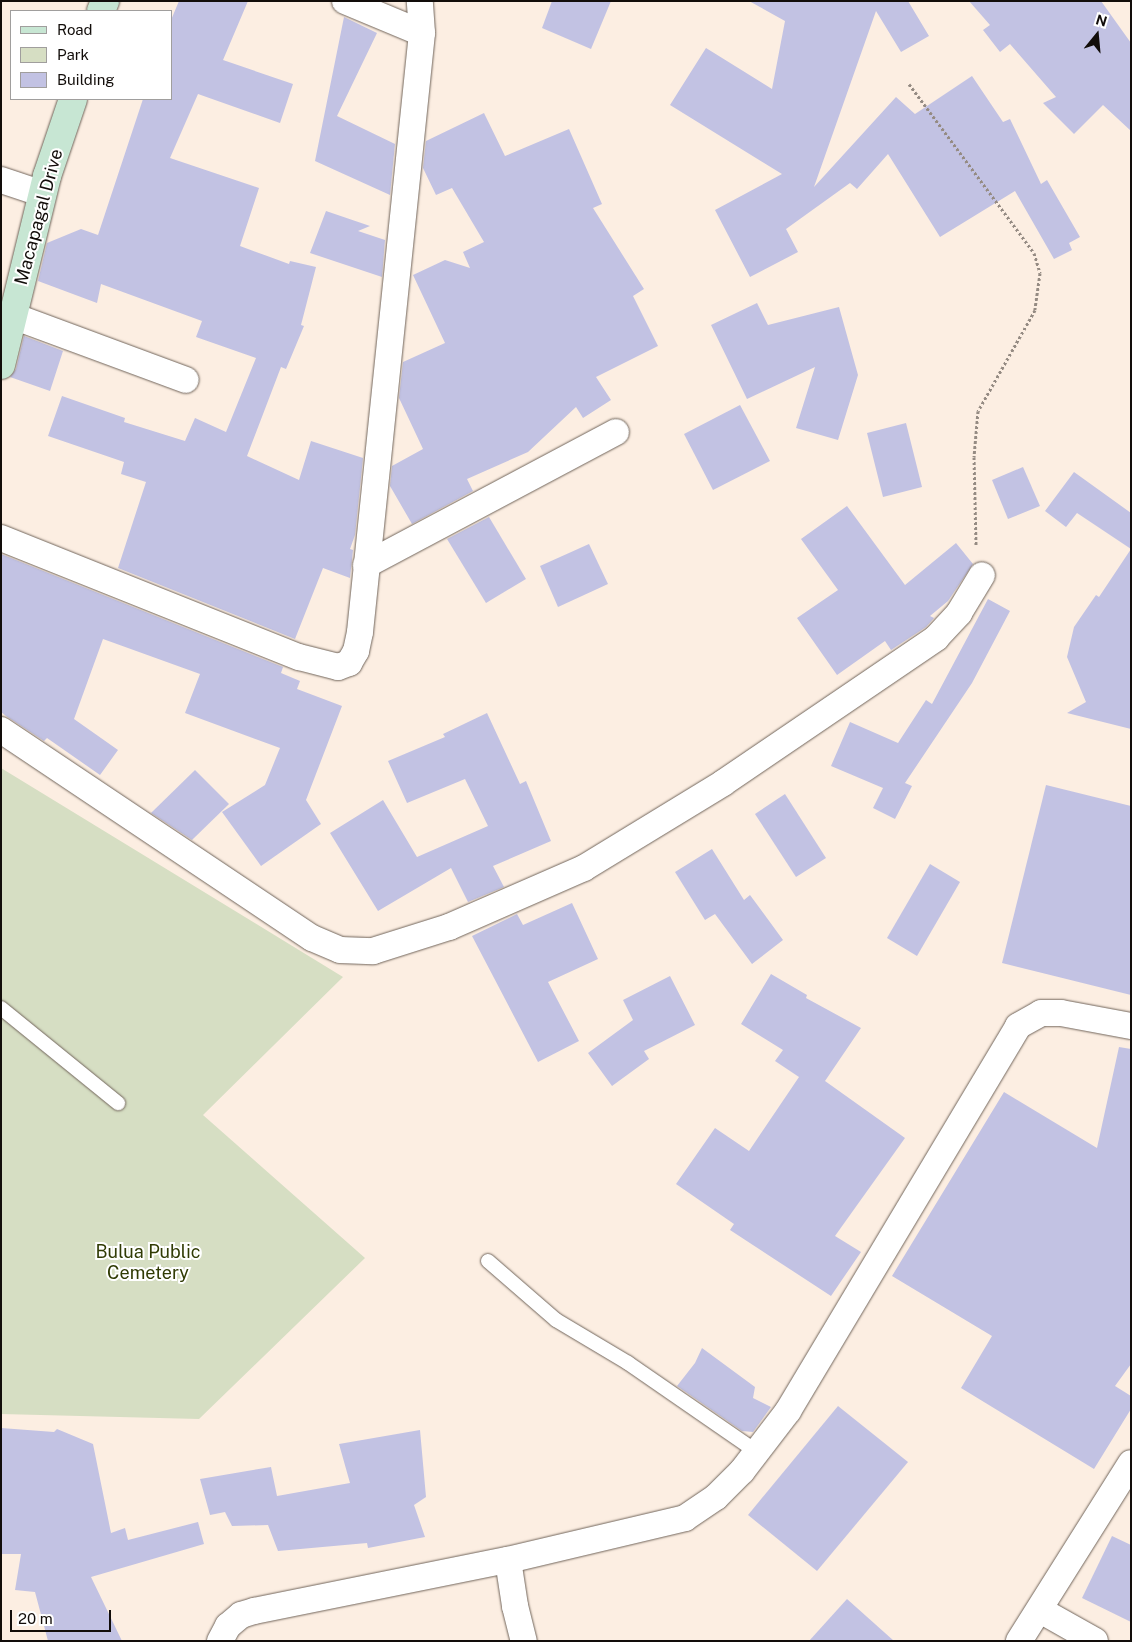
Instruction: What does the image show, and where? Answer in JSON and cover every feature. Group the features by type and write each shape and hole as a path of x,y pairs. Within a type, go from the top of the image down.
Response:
{"main road":[{"name":"Macapagal Drive","path":"1,365 7,329 43,194 73,100"}],"street":[{"path":"345,1 422,33"},
{"path":"1,538 299,658 338,666 349,663 356,651 366,565 422,33 420,1"},
{"path":"1,180 43,194"},
{"path":"7,329 186,380"},
{"path":"366,565 616,432"},
{"path":"1,730 312,938 340,950 373,952 449,927 584,868 723,783 936,638 959,613 982,575"},
{"path":"220,1641 228,1626 241,1615 254,1611 508,1560 685,1518 716,1497 757,1452 792,1404 1018,1026 1041,1013 1061,1013 1131,1026"},
{"path":"1019,1641 1131,1463"},
{"path":"508,1560 524,1641"},
{"path":"1040,1610 1095,1641"}],"lane":[{"path":"1,1008 118,1103"},
{"path":"488,1261 556,1320 628,1363 757,1452"}],"path":[{"path":"909,84 1017,228 1034,253 1040,273 1035,310 978,411 974,457 976,546 982,575"}],"green space":[{"name":"Bulua Public Cemetery","path":"1,768 343,977 203,1115 365,1258 199,1419 1,1414"}],"building":[{"path":"179,1 248,1 223,60 293,84 280,123 198,94 170,158 259,188 240,246 289,264 290,261 316,267 301,325 304,326 286,369 281,367 247,456 299,480 311,441 363,458 355,535 350,549 353,550 350,578 323,568 295,639 118,568 146,482 121,474 124,462 48,436 62,396 125,418 124,422 185,441 195,418 226,432 256,358 196,337 202,321 101,284 97,303 38,281 47,243 81,229 98,235 143,100 172,100 172,18"},
{"path":"552,1 611,1 591,49 542,28"},
{"path":"749,1 908,1 929,36 901,52 876,11 814,187 896,97 915,114 972,76 1003,122 1010,119 1041,184 1047,180 1080,237 1069,243 1072,250 1054,259 1015,191 940,237 888,154 857,189 850,183 786,229 798,252 750,277 715,210 782,174 670,105 706,48 772,89 785,21"},
{"path":"969,1 1101,1 1131,43 1131,131 1103,105 1074,134 1043,103 1056,97 1010,44 1000,52 983,30 990,25"},
{"path":"344,17 377,33 337,116 395,144 390,195 315,161"},
{"path":"484,113 505,156 569,129 602,204 593,208 644,289 633,296 658,346 596,377 611,400 583,418 576,407 528,452 467,479 473,491 412,524 390,486 392,466 423,449 399,398 403,362 445,343 413,275 445,260 470,268 463,252 484,242 452,188 436,195 423,168 426,141"},
{"path":"326,211 370,226 358,231 385,240 382,277 310,253"},
{"path":"757,303 768,325 839,307 858,375 838,440 796,428 815,367 747,399 711,325"},
{"path":"24,336 63,351 50,391 10,377 16,369"},
{"path":"740,405 770,461 713,490 684,434"},
{"path":"906,423 922,487 883,497 867,433"},
{"path":"1023,467 1040,506 1008,519 992,480"},
{"path":"1074,472 1131,513 1131,549 1077,513 1066,527 1045,511"},
{"path":"847,506 905,585 956,543 973,564 948,601 930,616 934,618 926,627 891,650 885,641 837,675 797,618 838,590 801,539"},
{"path":"489,517 526,579 486,603 447,539"},
{"path":"589,544 608,584 558,607 540,566"},
{"path":"1131,549 1131,729 1067,713 1086,702 1067,657 1074,627 1096,595 1099,597"},
{"path":"1,554 283,667 281,673 300,681 297,689 342,706 306,800 321,824 261,866 222,812 265,785 280,748 185,713 200,674 103,639 74,719 118,750 100,775 47,738 44,741 1,712"},
{"path":"988,599 1010,611 972,683 905,783 912,786 895,819 873,808 883,788 831,766 850,722 898,743 926,700 932,704"},
{"path":"487,713 520,784 526,781 551,841 493,866 504,887 468,902 451,868 378,911 330,833 383,800 417,857 488,826 465,779 407,803 388,761 445,737 443,734"},
{"path":"195,770 229,804 192,840 151,813"},
{"path":"1046,785 1131,806 1131,995 1002,963"},
{"path":"785,794 826,858 796,877 755,814"},
{"path":"712,849 744,900 750,895 783,940 752,964 715,914 705,920 675,872"},
{"path":"930,864 960,882 917,956 887,938"},
{"path":"572,903 598,959 548,982 579,1041 538,1062 472,936 517,914 523,925"},
{"path":"771,974 807,995 806,998 861,1028 825,1081 905,1138 835,1236 861,1252 831,1296 730,1230 734,1224 676,1184 715,1128 749,1151 799,1077 775,1061 783,1050 741,1024"},
{"path":"670,976 695,1025 644,1051 649,1059 612,1086 588,1053 633,1020 623,1000"},
{"path":"1119,1047 1131,1049 1131,1364 1115,1386 1131,1396 1131,1409 1094,1469 961,1388 992,1336 892,1276 1004,1092 1097,1148"},
{"path":"702,1348 755,1387 753,1398 771,1407 753,1432 742,1431 677,1386 695,1363"},
{"path":"838,1406 908,1462 817,1571 748,1515"},
{"path":"1,1428 54,1432 57,1429 93,1444 111,1533 125,1528 128,1540 198,1522 204,1544 91,1577 122,1641 48,1641 35,1592 15,1590 21,1554 1,1554"},
{"path":"420,1430 426,1497 414,1505 425,1537 368,1548 367,1543 278,1551 268,1525 232,1526 225,1512 210,1515 200,1479 271,1467 277,1496 350,1483 339,1444"},
{"path":"1112,1536 1131,1545 1131,1622 1082,1598"},
{"path":"847,1599 894,1641 809,1641"}]}
